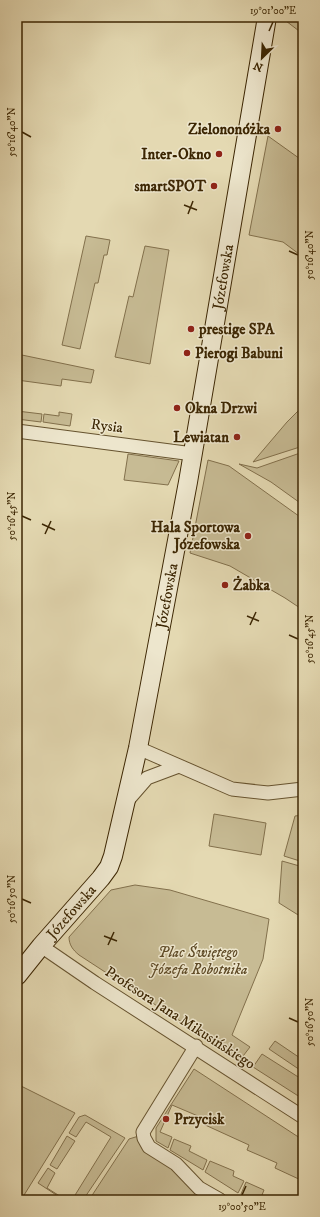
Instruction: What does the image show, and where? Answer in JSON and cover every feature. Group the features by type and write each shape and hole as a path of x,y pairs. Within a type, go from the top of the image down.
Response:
{"street":[{"name":"Józefowska","path":"17,976 41,946 95,886 109,867 119,836 138,748 193,454 267,17"},
{"name":"Rysia","path":"17,431 193,454"},
{"path":"138,748 232,788 268,793 303,789"},
{"path":"126,802 147,778 179,766"},
{"name":"Profesora Jana Mikusińskiego","path":"41,946 303,1116"},
{"path":"196,1046 143,1132 144,1138 149,1147 176,1164 199,1188 220,1200"}],"green space":[{"path":"287,17 303,17 303,34 286,21"},
{"path":"268,136 303,161 303,257 283,242 249,235"},
{"path":"86,236 110,240 107,255 104,255 98,283 95,283 80,349 62,345"},
{"path":"145,246 169,250 150,364 115,357 129,296 133,297"},
{"path":"17,354 94,370 91,383 62,379 61,386 17,380"},
{"path":"303,406 303,446 253,462 287,422"},
{"path":"17,411 42,414 41,422 17,419"},
{"path":"59,412 72,414 70,426 43,422 44,414 59,416"},
{"path":"303,452 303,505 271,482 239,464 257,468"},
{"path":"128,454 179,461 168,485 124,480"},
{"name":"Hala Sportowa Józefowska","path":"208,460 229,466 303,519 303,610 230,566 190,553"},
{"path":"214,814 266,823 261,855 209,846"},
{"path":"303,815 303,862 284,856 295,816"},
{"path":"282,861 303,867 303,918 279,903"},
{"name":"Plac Świętego Józefa Robotnika","path":"135,885 170,890 269,919 263,959 232,1035 250,1047 240,1060 79,955 72,947 69,937 111,890"},
{"path":"275,1041 303,1060 303,1072 269,1049"},
{"path":"262,1054 303,1080 303,1099 253,1067"},
{"path":"194,1069 303,1140 303,1181 275,1168 277,1163 247,1150 249,1145 203,1124 205,1119 172,1105 160,1132 172,1137 168,1148 156,1141 156,1128"},
{"path":"17,1084 75,1113 21,1200 17,1200"},
{"path":"85,1115 125,1138 83,1200 72,1200 111,1137 86,1122 76,1137 69,1133 79,1117"},
{"path":"142,1135 213,1200 89,1200 129,1139"},
{"path":"67,1136 75,1141 57,1169 50,1165"},
{"path":"174,1139 191,1146 189,1151 207,1160 203,1170 170,1150"},
{"path":"210,1161 234,1171 233,1176 244,1181 238,1193 205,1172"},
{"path":"48,1168 55,1173 47,1188 66,1200 38,1183"},
{"path":"246,1182 264,1190 262,1195 273,1200 251,1200 241,1194"}],"place":[{"name":"Zielononóżka","path":"278,129"},
{"name":"Inter-Okno","path":"219,154"},
{"name":"smartSPOT","path":"214,186"},
{"name":"prestige SPA","path":"191,329"},
{"name":"Pierogi Babuni","path":"187,353"},
{"name":"Okna Drzwi","path":"177,408"},
{"name":"Lewiatan","path":"237,437"},
{"name":"Hala Sportowa Józefowska","path":"248,536"},
{"name":"Żabka","path":"225,585"},
{"name":"Przycisk","path":"166,1119"}]}
